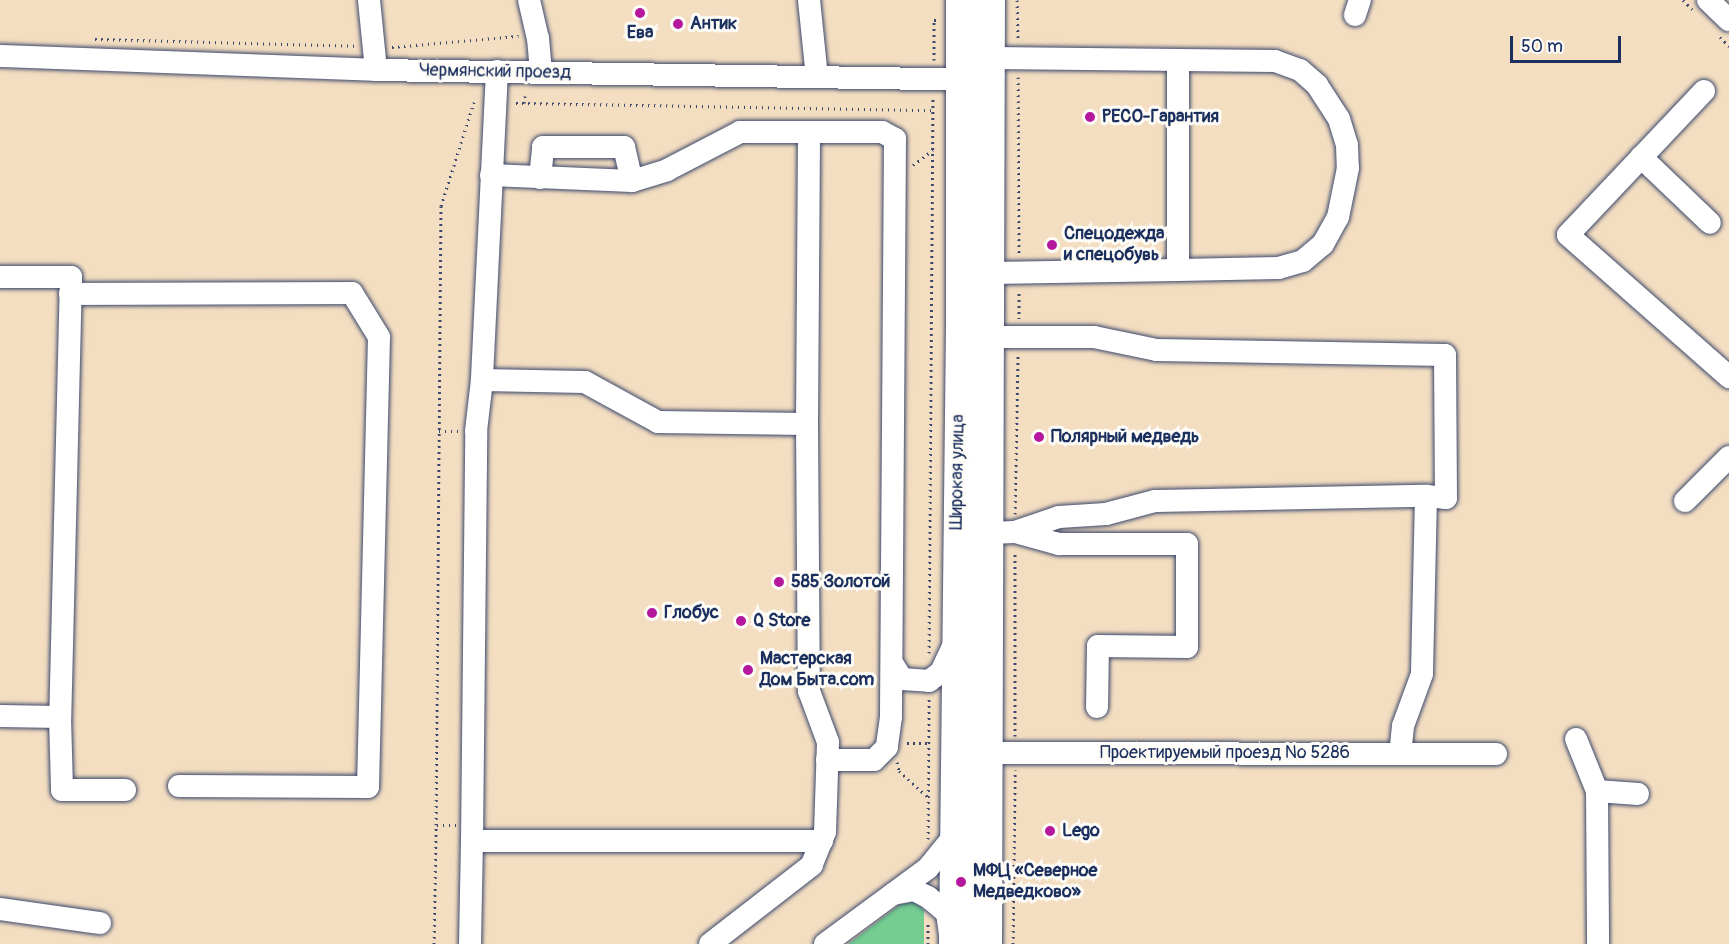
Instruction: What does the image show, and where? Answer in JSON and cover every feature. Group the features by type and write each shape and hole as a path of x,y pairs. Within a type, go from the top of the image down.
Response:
{"main road":[{"name":"Широкая улица","path":"952,944 941,841 982,753 956,640 960,291 978,74 991,0"},
{"name":"Широкая улица","path":"951,10 978,74 991,273 990,337 1002,532 982,753 988,944"}],"street":[{"path":"369,0 376,70"},
{"path":"529,0 538,38 541,72"},
{"path":"809,0 817,77"},
{"name":"Широкая улица","path":"971,944 982,753 977,0"},
{"path":"1708,0 1729,20"},
{"name":"Чермянский проезд","path":"0,56 376,70 817,77 978,74 1178,60 1275,61 1300,70 1317,85 1339,119 1347,145 1348,168 1338,217 1323,244 1303,261 1278,268 991,273"},
{"path":"1178,60 1178,270"},
{"path":"470,944 468,833 476,431 482,380 497,71"},
{"path":"1704,91 1568,235 1729,377"},
{"path":"491,175 632,181 667,170 740,132 882,132 895,140 892,663 887,747 874,760 827,760"},
{"path":"710,944 812,865 822,841 828,742 809,691 808,132"},
{"path":"540,178 543,147 624,147 632,181"},
{"path":"1641,157 1710,223"},
{"path":"0,277 71,277 60,717 62,790 125,790"},
{"path":"70,294 352,293 379,337 368,787 179,786"},
{"path":"990,337 1101,338 1157,350 1445,355 1446,498 1426,496 1155,501 1106,514 1059,518 1002,532"},
{"path":"482,380 585,382 658,422 807,424"},
{"path":"1686,501 1729,457"},
{"path":"1400,753 1403,726 1422,674 1426,496"},
{"path":"1002,532 1059,544 1187,544 1187,647 1098,646 1097,706"},
{"path":"892,663 902,679 929,681 941,672 956,640"},
{"path":"0,716 60,717"},
{"path":"1576,739 1597,791 1598,944"},
{"name":"Проектируемый проезд № 5286","path":"982,753 1496,754"},
{"path":"1597,791 1638,794"},
{"path":"468,833 822,841"},
{"path":"825,944 928,868 941,841"},
{"path":"893,894 914,890 947,913 952,944"},
{"path":"0,909 100,923"}],"path":[{"path":"516,103 933,110 978,74 1017,0"},
{"path":"934,65 934,20 951,10"},
{"path":"91,39 407,47 525,35"},
{"path":"978,74 1019,273 1019,337 982,753 1013,944"},
{"path":"524,103 525,96"},
{"path":"434,944 441,206 474,102"},
{"path":"933,110 929,798 941,841"},
{"path":"439,431 470,431"},
{"path":"895,752 899,771 929,798"},
{"path":"435,825 468,833"},
{"path":"928,913 928,944"}],"green space":[{"path":"914,902 924,910 924,944 848,944 901,904"}],"place":[{"name":"Ева","path":"640,13"},
{"name":"Антик","path":"678,24"},
{"name":"РЕСО-Гарантия","path":"1090,117"},
{"name":"Спецодежда и спецобувь","path":"1052,245"},
{"name":"Полярный медведь","path":"1039,437"},
{"name":"585 Золотой","path":"779,582"},
{"name":"Глобус","path":"652,613"},
{"name":"Q Store","path":"741,621"},
{"name":"Мастерская Дом Быта.com","path":"748,670"},
{"name":"Lego","path":"1050,831"},
{"name":"МФЦ «Северное Медведково»","path":"961,882"}]}
